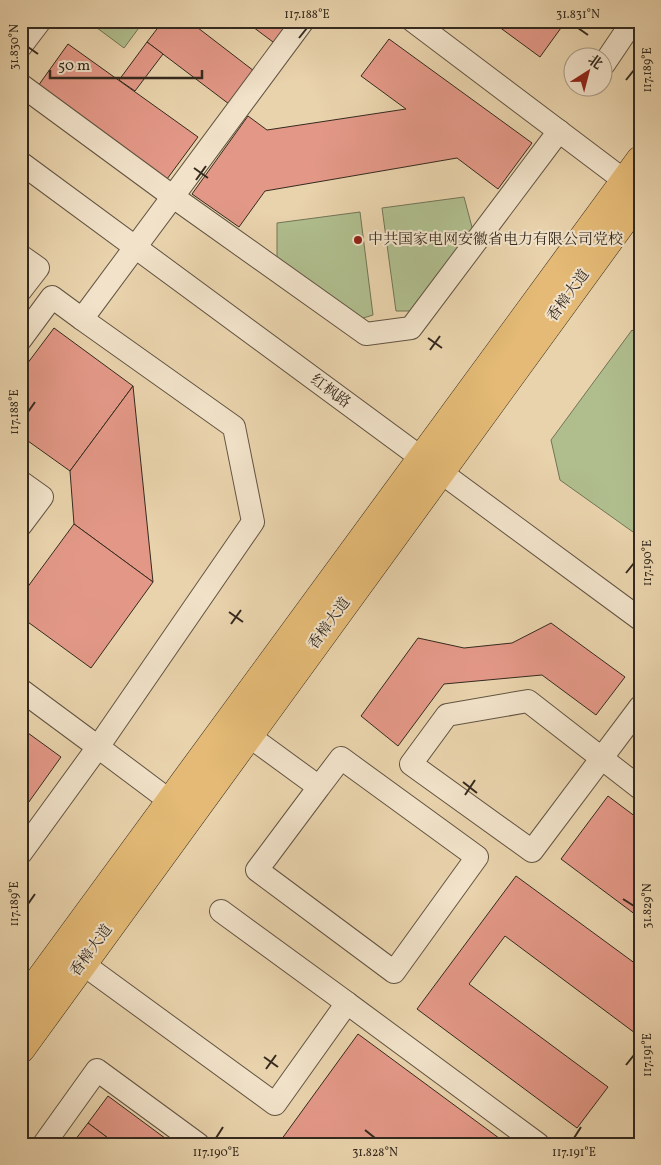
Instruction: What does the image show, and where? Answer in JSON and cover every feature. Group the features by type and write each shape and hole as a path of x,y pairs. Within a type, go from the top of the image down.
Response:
{"main road":[{"name":"香樟大道","path":"21,1049 249,736 431,466 635,180"},
{"name":"香樟大道","path":"22,1002 170,801 431,466"}],"street":[{"path":"21,46 40,21"},
{"path":"82,319 303,21"},
{"path":"412,21 559,132 635,180"},
{"path":"614,49 633,21"},
{"path":"21,85 172,196 366,334 411,328 559,132"},
{"name":"红枫路","path":"21,164 640,619"},
{"path":"21,256 38,268 21,290"},
{"path":"21,339 52,297 234,427 253,522 98,747 21,853"},
{"path":"21,482 42,497 21,525"},
{"path":"21,690 170,801"},
{"path":"640,707 601,758 532,851 411,764 447,715 528,701 601,758 640,788"},
{"path":"249,736 319,787"},
{"path":"341,758 477,857 394,972 257,870 319,787 341,758"},
{"path":"220,911 538,1144"},
{"path":"83,964 275,1104 347,1003"},
{"path":"44,1144 97,1070 198,1144"}],"green space":[{"path":"90,21 144,21 124,48"},
{"path":"464,197 473,231 413,311 396,311 382,208"},
{"path":"360,212 373,315 357,320 277,258 277,223"},
{"path":"632,330 640,336 640,537 560,480 551,440"}],"building":[{"path":"163,21 189,21 254,71 229,104 147,42"},
{"path":"245,21 295,21 277,45"},
{"path":"491,21 566,21 540,57"},
{"path":"389,39 532,143 498,189 457,158 265,191 239,227 192,194 248,116 267,130 406,109 361,76"},
{"path":"147,42 163,54 135,91 119,80"},
{"path":"68,44 198,137 167,179 38,86"},
{"path":"54,328 133,386 70,471 21,436 21,372"},
{"path":"133,386 153,582 74,524 70,471"},
{"path":"74,524 153,582 91,668 21,617 21,596"},
{"path":"551,623 625,677 596,715 542,675 444,684 398,746 361,716 418,638 464,648 512,643"},
{"path":"21,728 28,733 21,742"},
{"path":"28,733 61,757 21,813 21,742"},
{"path":"608,796 640,820 640,918 561,859"},
{"path":"516,876 640,967 639,1036 505,936 469,984 608,1087 577,1128 417,1009"},
{"path":"358,1034 507,1144 287,1144 281,1140"},
{"path":"108,1096 173,1144 116,1144 88,1123"},
{"path":"88,1123 112,1141 110,1144 72,1144"}],"place":[{"name":"中共国家电网安徽省电力有限公司党校","path":"358,240"}]}
